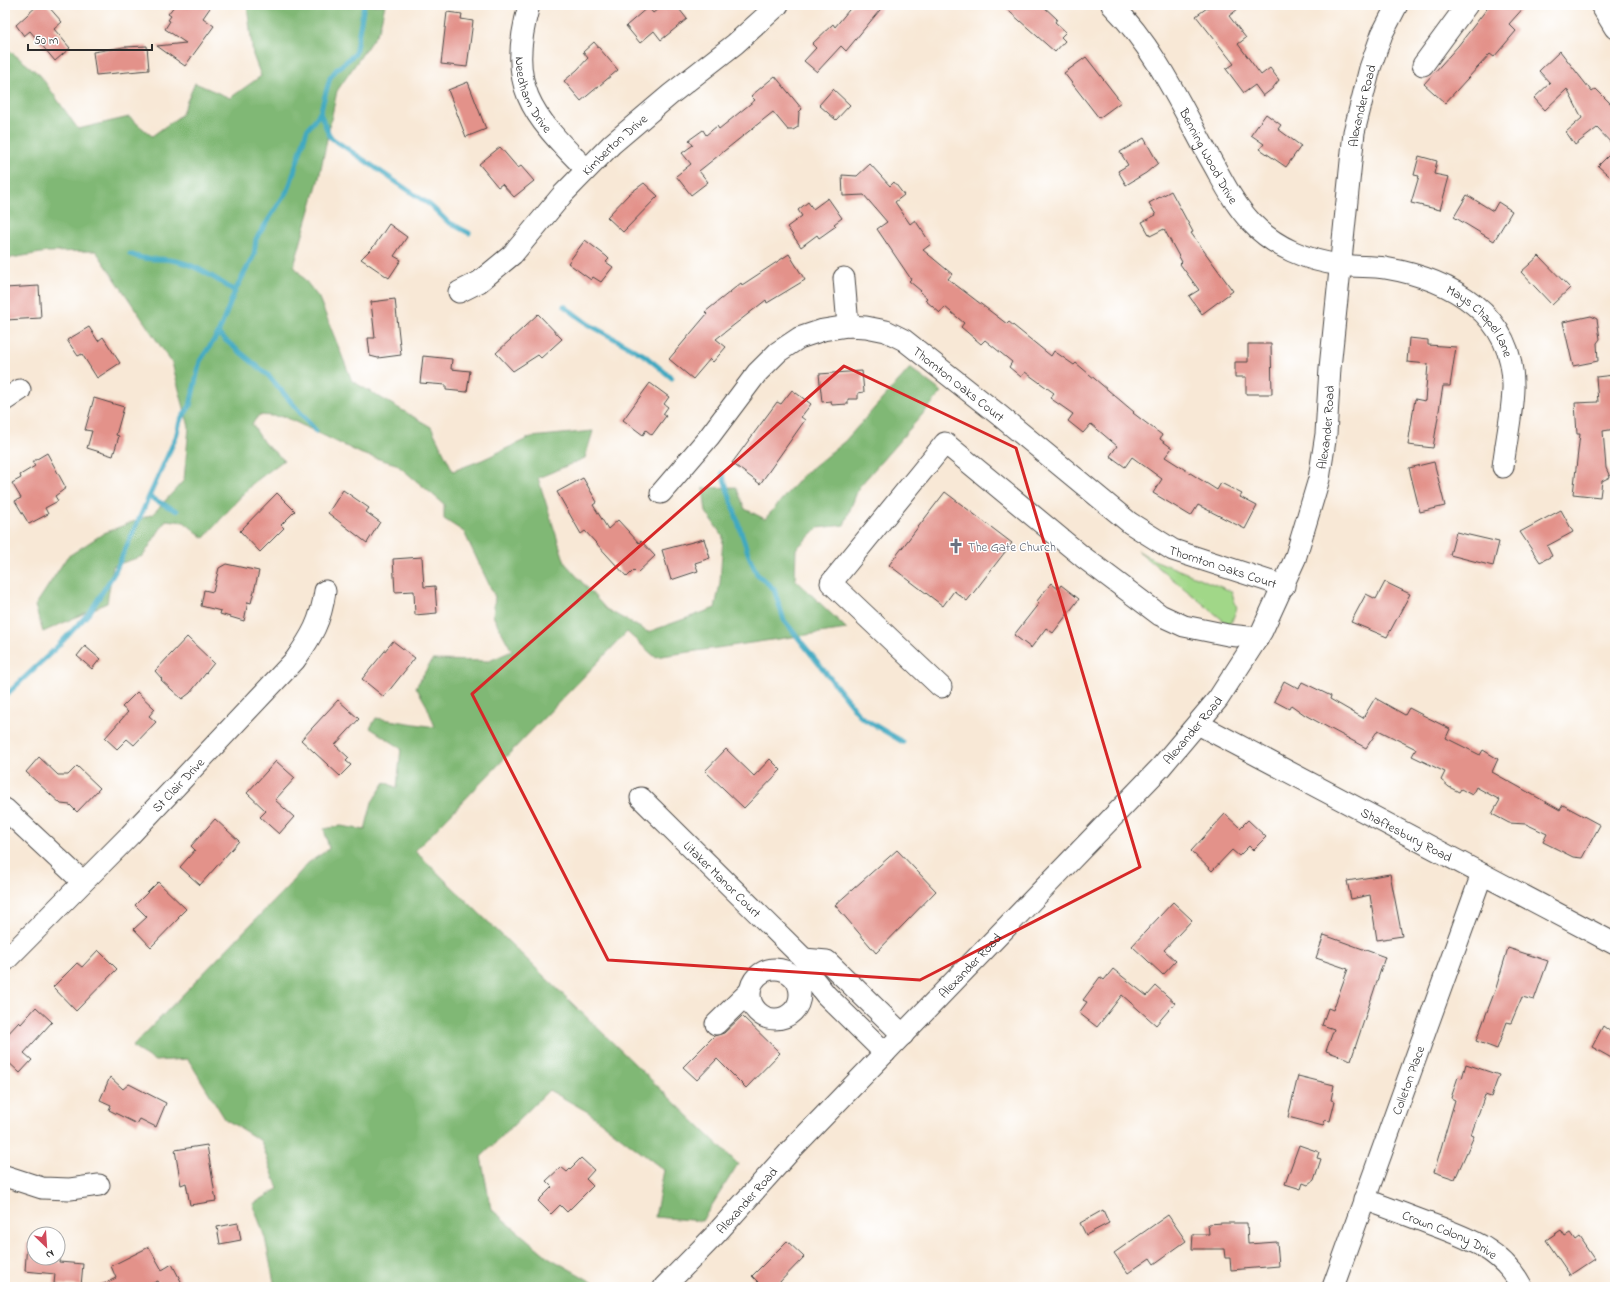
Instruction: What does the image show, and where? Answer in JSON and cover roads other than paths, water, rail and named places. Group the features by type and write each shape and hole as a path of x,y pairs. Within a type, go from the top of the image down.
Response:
{"street":[{"name":"Needham Drive","path":"530,5 522,33 520,57 524,84 533,107 546,127 586,169"},
{"name":"Kimberton Drive","path":"459,292 491,273 513,254 586,169 612,144 671,94 735,44 778,5"},
{"name":"Benning Wood Drive","path":"1112,5 1140,39 1165,77 1236,203 1251,222 1270,239 1294,252 1317,261 1341,265"},
{"name":"Alexander Road","path":"664,1287 714,1236 792,1150 1160,768 1218,699 1258,638 1284,586 1295,558 1319,479 1326,434 1330,368 1354,132 1370,68 1382,34 1397,5"},
{"path":"1423,65 1467,5"},
{"path":"1601,5 1615,28"},
{"name":"Mays Chapel Lane","path":"1341,265 1385,268 1419,276 1451,289 1470,299 1495,325 1505,346 1511,368 1513,389 1503,466"},
{"path":"844,278 848,326"},
{"name":"Thornton Oaks Court","path":"661,493 708,438 757,373 778,352 799,338 823,330 848,326 866,326 886,332 904,340 999,415 1130,523 1173,550 1284,586"},
{"path":"941,687 831,583 945,443 1083,557 1160,615 1184,626 1258,638"},
{"name":"St Clair Drive","path":"5,961 82,881 130,835 295,660 310,639 320,620 325,592"},
{"name":"Shaftesbury Road","path":"1198,724 1615,944"},
{"name":"Litaker Manor Court","path":"641,798 804,959 811,976 836,1004 885,1053"},
{"path":"5,809 82,881"},
{"name":"Colleton Place","path":"1333,1287 1482,874"},
{"path":"772,969 775,957 784,939"},
{"path":"804,959 827,961 903,1035"},
{"path":"772,969 788,973 798,985 799,1001 792,1011 782,1018 766,1018 753,1007 750,991 752,983 757,976 772,969"},
{"path":"836,1004 853,987"},
{"path":"716,1024 750,991"},
{"path":"5,1176 42,1188 70,1189 99,1185"},
{"name":"Crown Colony Drive","path":"1364,1199 1471,1238 1490,1250 1505,1263 1522,1287"}],"waterway":[{"path":"5,696 54,650 90,612 115,572 176,437 180,421 190,406 200,361 218,334 235,291 254,255 256,239 289,188 307,130 320,113 330,78 336,70 355,54 364,5"},
{"path":"320,113 330,137 430,205 448,222 469,233"},
{"path":"130,254 142,258 170,260 184,263 207,273 235,291"},
{"path":"564,306 588,324 644,355 672,378"},
{"path":"218,334 268,375 316,431"},
{"path":"722,473 749,556 757,574 774,589 784,620 861,717 903,742"},
{"path":"149,497 177,511"}],"place":[{"name":"The Gate Church","path":"956,546"}]}
